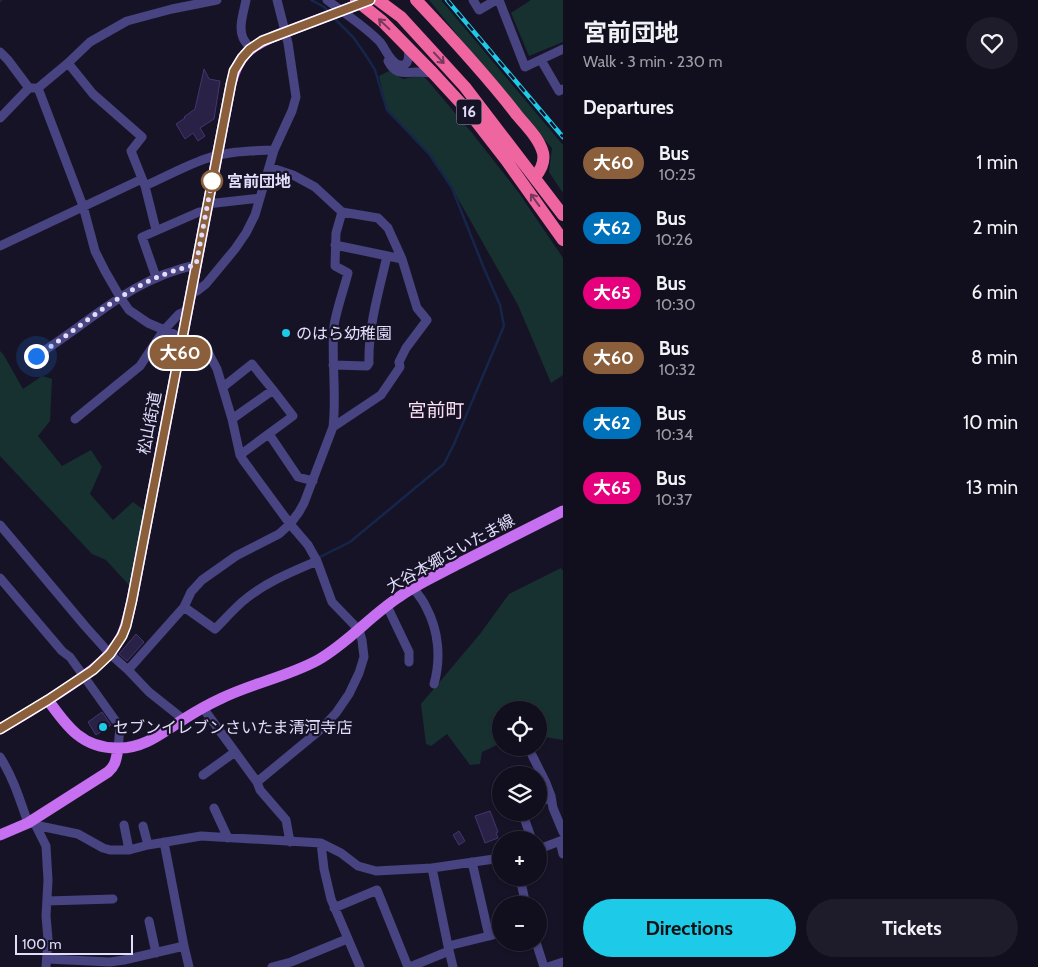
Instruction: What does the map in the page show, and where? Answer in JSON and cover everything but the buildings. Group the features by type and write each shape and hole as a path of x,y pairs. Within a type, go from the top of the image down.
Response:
{"highway":[{"name":"16","path":"356,0 382,21 474,118 563,240"},
{"name":"16","path":"378,0 400,17 459,80 563,216"},
{"path":"416,0 498,91 536,138 543,152 544,162 535,177"},
{"path":"526,166 535,165 540,161 536,138"}],"main road":[{"name":"松山街道","path":"0,729 84,676 110,654 122,636 129,614 234,71 250,49 262,41 370,0"},
{"name":"大谷本郷さいたま線","path":"48,700 67,726 89,743 118,749 132,748 146,743 220,698 306,666 335,650 387,606 413,588 563,511"},
{"path":"0,835 32,822 108,772 116,762 118,749"}],"street":[{"path":"0,118 33,88 68,63 90,42 127,21 217,0"},
{"path":"246,0 242,33 250,49"},
{"path":"191,294 206,284 246,233 255,215 274,150 292,111 296,97 288,43 277,0"},
{"path":"327,0 374,36 394,63 402,66 406,64 409,57 408,48"},
{"path":"473,0 479,10 497,0 525,67 562,53"},
{"path":"386,51 390,65 396,71 404,74 433,73"},
{"path":"0,52 33,88 83,206 95,251 120,297 129,310 148,323 183,338 208,352 217,369 223,387 240,455 290,524 308,544 332,602 359,630 364,657 359,673 336,713 320,730 257,782"},
{"path":"541,60 559,91 563,89"},
{"path":"68,63 93,94 142,137 131,151 144,183 156,230"},
{"path":"0,246 83,206 205,159 226,153 274,150"},
{"path":"269,167 292,175 315,187 342,212 378,218 388,228 402,259 417,308 427,320 406,348 399,362 400,367 381,394 333,427"},
{"path":"156,277 142,237 206,208 260,198"},
{"path":"128,670 184,607 191,592 202,580 236,556 279,534 290,524 302,508 333,427 335,411 334,324 348,273 336,266 336,233 342,212"},
{"path":"335,245 402,259"},
{"path":"333,365 367,366 369,363 373,319 387,256"},
{"path":"36,356 120,297 156,277 196,265"},
{"path":"74,419 140,366 164,330 179,314 188,310"},
{"path":"223,387 252,364 293,416 240,455"},
{"path":"232,419 273,390"},
{"path":"269,434 298,477 313,481"},
{"path":"0,525 110,654 149,692 183,719"},
{"path":"184,607 215,629 242,602 261,588 281,576 316,561"},
{"path":"0,578 62,651 70,657 120,727 118,749"},
{"path":"413,588 426,607 434,625 438,645 438,670 434,684"},
{"path":"387,606 409,652 409,662"},
{"path":"203,708 257,782 260,790 286,820 290,842"},
{"path":"203,775 235,752"},
{"path":"0,756 32,822 46,846 48,880 46,916 48,939 47,963 110,962 184,946"},
{"path":"532,756 551,796 562,838 563,854"},
{"path":"547,798 551,796"},
{"path":"214,808 228,838"},
{"path":"32,822 78,834 110,850 129,850 201,836 321,843 341,853 358,866 376,871 432,868 492,859"},
{"path":"124,826 129,850"},
{"path":"143,826 148,845"},
{"path":"547,845 562,838"},
{"path":"164,842 189,967"},
{"path":"321,843 324,869 334,908 357,966"},
{"path":"472,862 489,936"},
{"path":"432,868 453,967"},
{"path":"334,908 378,890 409,967 448,949 492,936"},
{"path":"47,902 114,899"},
{"path":"149,921 156,953"},
{"path":"272,967 291,962 347,939"},
{"path":"539,951 544,967"},
{"path":"548,967 563,962"}],"green space":[{"path":"429,0 441,0 563,145 563,193 549,172 552,148 527,121"},
{"path":"531,0 563,0 563,42 529,56 511,13"},
{"path":"389,71 403,79 422,75 428,81 519,193 563,258 563,375 551,383 518,305 452,188 430,155 387,110 379,76"},
{"path":"0,351 23,389 42,376 52,379 50,421 38,436 62,466 91,450 102,467 90,494 113,520 133,502 144,510 129,585 106,560 92,554 0,456"},
{"path":"561,568 563,571 563,740 547,737 547,701 492,701 492,747 482,752 480,764 470,765 447,734 431,746 426,744 421,704 480,634 509,594"}],"waterway":[{"path":"311,0 329,12"},
{"path":"320,557 350,542 444,464 504,326 500,305 452,188 430,155 387,110 375,70 353,37 334,18"}],"railway":[{"path":"447,0 563,137"}],"bus line":[{"name":"大60","path":"0,729 93,670 110,654 126,626 234,71 250,49 262,41 370,0"}],"place":[{"name":"宮前団地","path":"212,181"},
{"name":"のはら幼稚園","path":"286,333"},
{"name":"セブンイレブンさいたま清河寺店","path":"103,727"}],"district":[{"name":"宮前町","path":"436,410"}],"route":[{"path":"36,356 120,297 156,277 196,265 212,181"}]}
